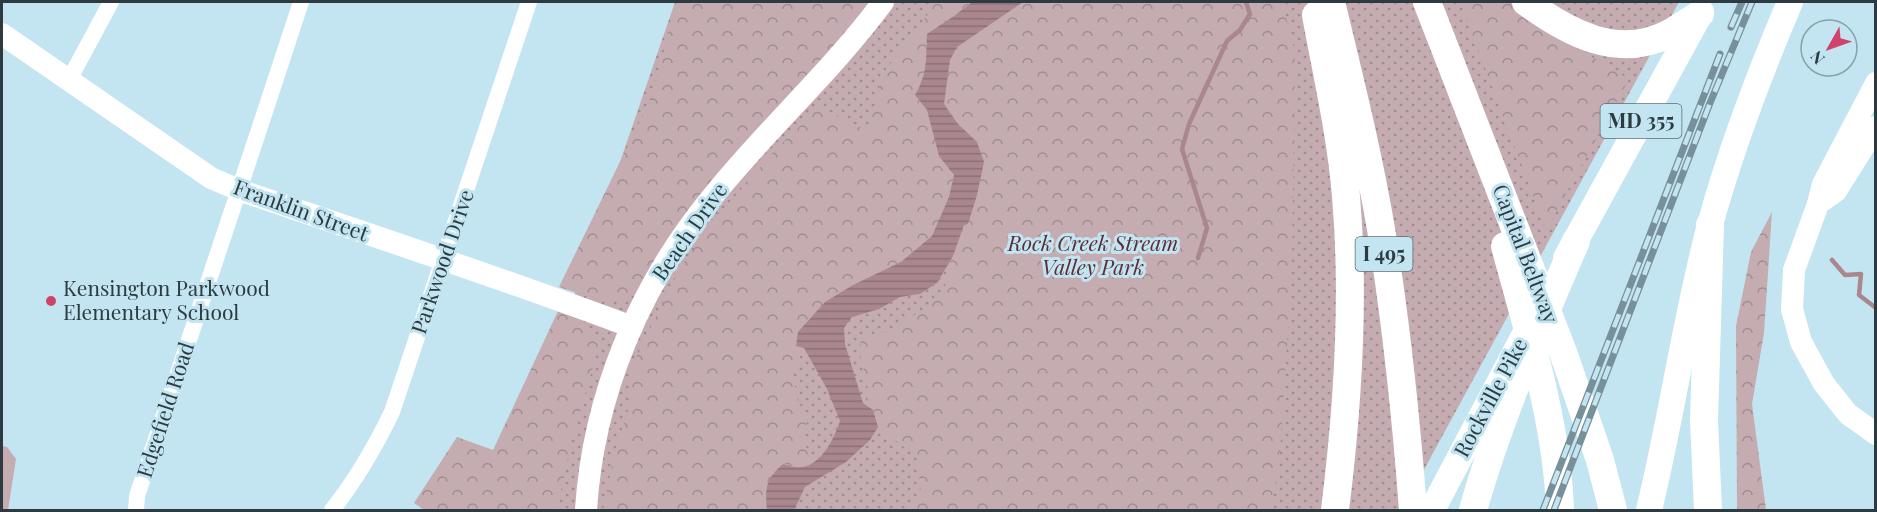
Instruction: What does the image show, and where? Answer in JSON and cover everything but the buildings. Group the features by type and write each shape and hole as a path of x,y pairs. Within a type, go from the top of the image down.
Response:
{"highway":[{"path":"1313,2 1338,135 1346,196 1350,312 1345,431 1335,510"},
{"name":"I 495","path":"1331,2 1358,111 1380,228 1401,368 1413,510"},
{"name":"Capital Beltway","path":"1427,2 1563,352 1600,460 1613,510"},
{"path":"1526,2 1573,32 1597,41 1620,44 1645,41 1666,34 1703,8"},
{"path":"1470,112 1551,428 1560,510"},
{"path":"1707,510 1704,420 1710,225"},
{"path":"1473,510 1504,391 1575,241"}],"main road":[{"path":"1649,510 1659,471 1681,347 1710,225 1759,74 1790,2"},
{"name":"MD 355","path":"1575,241 1703,8"},
{"name":"Rockville Pike","path":"1432,510 1460,457 1504,391"}],"street":[{"path":"69,80 111,2"},
{"name":"Edgefield Road","path":"136,510 140,488 183,364 205,288 301,2"},
{"name":"Parkwood Drive","path":"332,510 348,490 372,452 392,412 529,2"},
{"name":"Beach Drive","path":"586,510 595,447 612,379 632,327 668,257 698,214 729,177 844,50 883,2"},
{"name":"Franklin Street","path":"2,34 206,176 239,190 538,291 632,327"},
{"path":"1875,83 1823,184 1794,270 1792,309 1800,342 1824,384 1848,414 1875,434"},
{"path":"1818,204 1836,191 1875,127"}],"green space":[{"name":"Rock Creek Stream Valley Park","path":"675,2 1679,2 1402,510 507,510 564,325"},
{"path":"677,2 870,2 858,22 694,203 637,289 623,302 589,297 559,287 652,96"},
{"path":"936,2 972,2 927,34 924,72 915,95 927,110 939,156 954,175 949,197 932,236 901,262 853,285 804,348 792,375 800,405 808,419 802,438 814,464 800,468 783,464 766,494 767,510 603,510 614,454 630,404 630,370 681,266 717,217 778,147 819,108 868,131 886,69"},
{"path":"1023,2 1282,2 1295,52 1292,268 1279,468 1269,510 906,510 921,494 917,457 878,427 873,410 863,403 869,394 860,353 861,336 891,331 944,295 947,269 965,225 968,224 977,195 977,142 958,124 944,104 950,60 957,47"},
{"path":"1460,2 1510,2 1531,21 1629,79 1546,230"},
{"path":"1772,212 1764,333 1752,404 1766,510 1737,510 1736,326 1751,252"},
{"path":"558,311 583,322 600,343 571,443 557,510 424,510 414,503 457,437 493,450"},
{"path":"2,446 7,447 16,459 8,510 2,510"}],"shaded area":[{"path":"972,2 1023,2 957,47 950,60 944,104 958,124 977,142 984,162 968,224 964,225 953,256 937,283 920,294 900,297 879,309 852,317 844,328 845,344 863,403 873,410 878,427 870,440 846,462 805,487 794,510 767,510 766,490 773,475 783,464 800,467 816,461 831,443 840,421 827,389 804,348 796,346 798,332 825,302 853,285 901,262 932,236 949,197 954,175 939,156 927,110 915,95 924,72 927,34"}],"waterway":[{"path":"1198,258 1207,228 1182,149 1189,124 1227,41 1240,30 1250,14 1246,2"},
{"path":"1832,260 1845,275 1861,274 1859,295 1876,308"}],"railway":[{"path":"1731,27 1742,2"},
{"path":"1554,510 1710,103 1752,2"},
{"path":"1543,510 1720,54"}],"place":[{"name":"Kensington Parkwood Elementary School","path":"51,301"}]}
